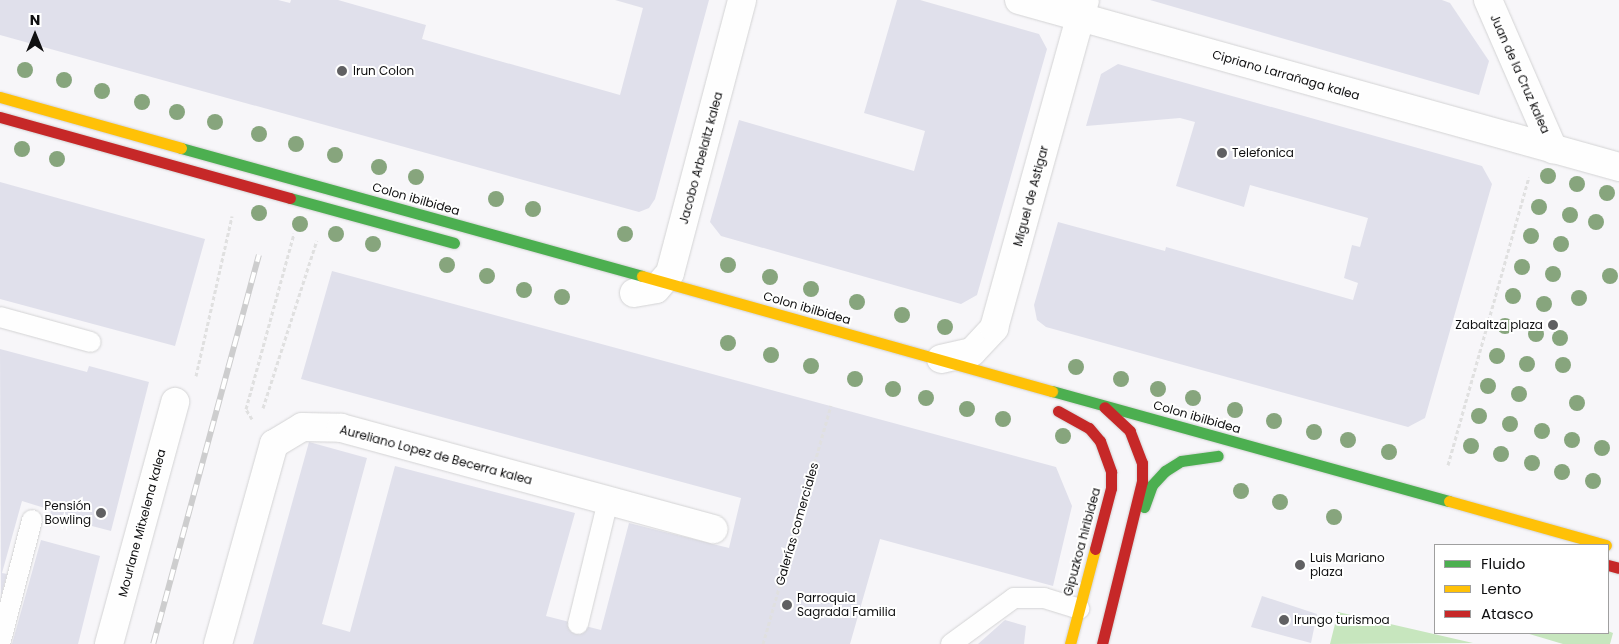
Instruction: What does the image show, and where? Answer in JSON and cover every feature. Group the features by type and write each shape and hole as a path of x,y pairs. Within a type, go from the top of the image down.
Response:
{"main road":[{"name":"Colon ibilbidea","path":"0,97 663,292 940,359 1600,544"},
{"path":"0,117 464,246"},
{"path":"1092,402 1106,408 1130,431 1142,464 1142,481 1129,542 1102,644"},
{"path":"1042,406 1148,436"},
{"name":"Gipuzkoa hiribidea","path":"1058,411 1089,428 1104,449 1111,472 1111,488 1070,644"},
{"path":"1129,542 1152,484 1165,471 1181,462 1222,457 1192,448"}],"street":[{"name":"Jacobo Arbelaitz kalea","path":"663,292 670,273 742,0"},
{"name":"Cipriano Larrañaga kalea","path":"1019,0 1083,8 1553,149"},
{"name":"Juan de la Cruz kalea","path":"1488,0 1553,149"},
{"name":"Miguel de Astigar","path":"940,359 972,352 994,328 1083,8"},
{"path":"1553,149 1619,167"},
{"path":"629,292 663,292"},
{"name":"Mourlane Mitxelena kalea","path":"109,644 175,402"},
{"name":"Aureliano Lopez de Becerra kalea","path":"265,436 302,427 341,428 714,529"},
{"path":"218,644 265,436"}],"lane":[{"path":"0,317 91,342"},
{"path":"578,624 608,501"},
{"path":"0,644 32,520"},
{"path":"951,644 1014,598 1044,598 1079,609"}],"path":[{"path":"1436,498 1445,474 1536,153 1521,140"},
{"path":"265,436 246,409 303,201"},
{"path":"199,357 227,242"},
{"path":"265,436 310,264"},
{"name":"Galerías comerciales","path":"763,644 832,405"}],"green space":[{"path":"1338,612 1473,643 1330,644"},
{"path":"1609,631 1613,633 1610,644 1563,644 1529,634 1609,634"}],"building":[{"path":"0,0 278,0 290,3 291,0 338,0 426,25 422,39 620,95 643,8 615,0 709,0 655,199 649,208 639,212 0,35"},
{"path":"897,0 920,0 1039,34 1047,49 977,295 961,304 721,236 710,222 739,120 914,171 925,131 864,113"},
{"path":"1150,0 1442,0 1450,3 1489,61 1479,95"},
{"path":"1118,64 1482,166 1492,184 1425,418 1408,427 1046,327 1037,320 1034,305 1058,222 1165,251 1166,247 1353,300 1358,283 1344,278 1352,245 1360,247 1368,218 1250,185 1244,207 1176,186 1195,122 1180,118 1086,126 1101,74"},
{"path":"0,182 205,239 175,346 0,299"},
{"path":"332,271 1056,467 1072,506 1053,586 880,539 850,644 253,644 309,442 367,458 322,624 350,632 395,466 575,513 546,616 601,630 629,523 729,548 741,498 301,379"},
{"path":"0,349 87,372 89,366 149,382 111,531 50,515 51,510 22,501 2,573 7,574 1,596"},
{"path":"41,540 100,556 78,644 12,644"},
{"name":"Irungo turismoa","path":"1262,596 1317,614 1311,643 1251,627"},
{"path":"1005,620 1026,626 1024,644 978,644"}],"railway":[{"path":"153,644 259,255"}],"traffic: fast":[{"path":"181,148 642,276"},
{"path":"290,198 454,243"},
{"path":"1052,391 1449,501"},
{"path":"1144,507 1152,485 1165,471 1181,461 1218,456"}],"traffic: slow":[{"path":"0,97 181,148"},
{"path":"642,276 1052,391"},
{"path":"1449,501 1602,544"},
{"path":"1070,644 1095,549"}],"traffic: jam":[{"path":"0,117 290,198"},
{"path":"1102,644 1142,481 1142,463 1130,431 1104,407"},
{"path":"1058,411 1089,428 1100,441 1111,472 1111,488 1095,549"},
{"path":"1609,565 1619,568"}],"place":[{"name":"Irun Colon","path":"342,71"},
{"name":"Telefonica","path":"1222,153"},
{"name":"Zabaltza plaza","path":"1553,325"},
{"name":"Pensión Bowling","path":"101,513"},
{"name":"Luis Mariano plaza","path":"1300,565"},
{"name":"Parroquia Sagrada Familia","path":"787,605"},
{"name":"Irungo turismoa","path":"1284,620"}]}
